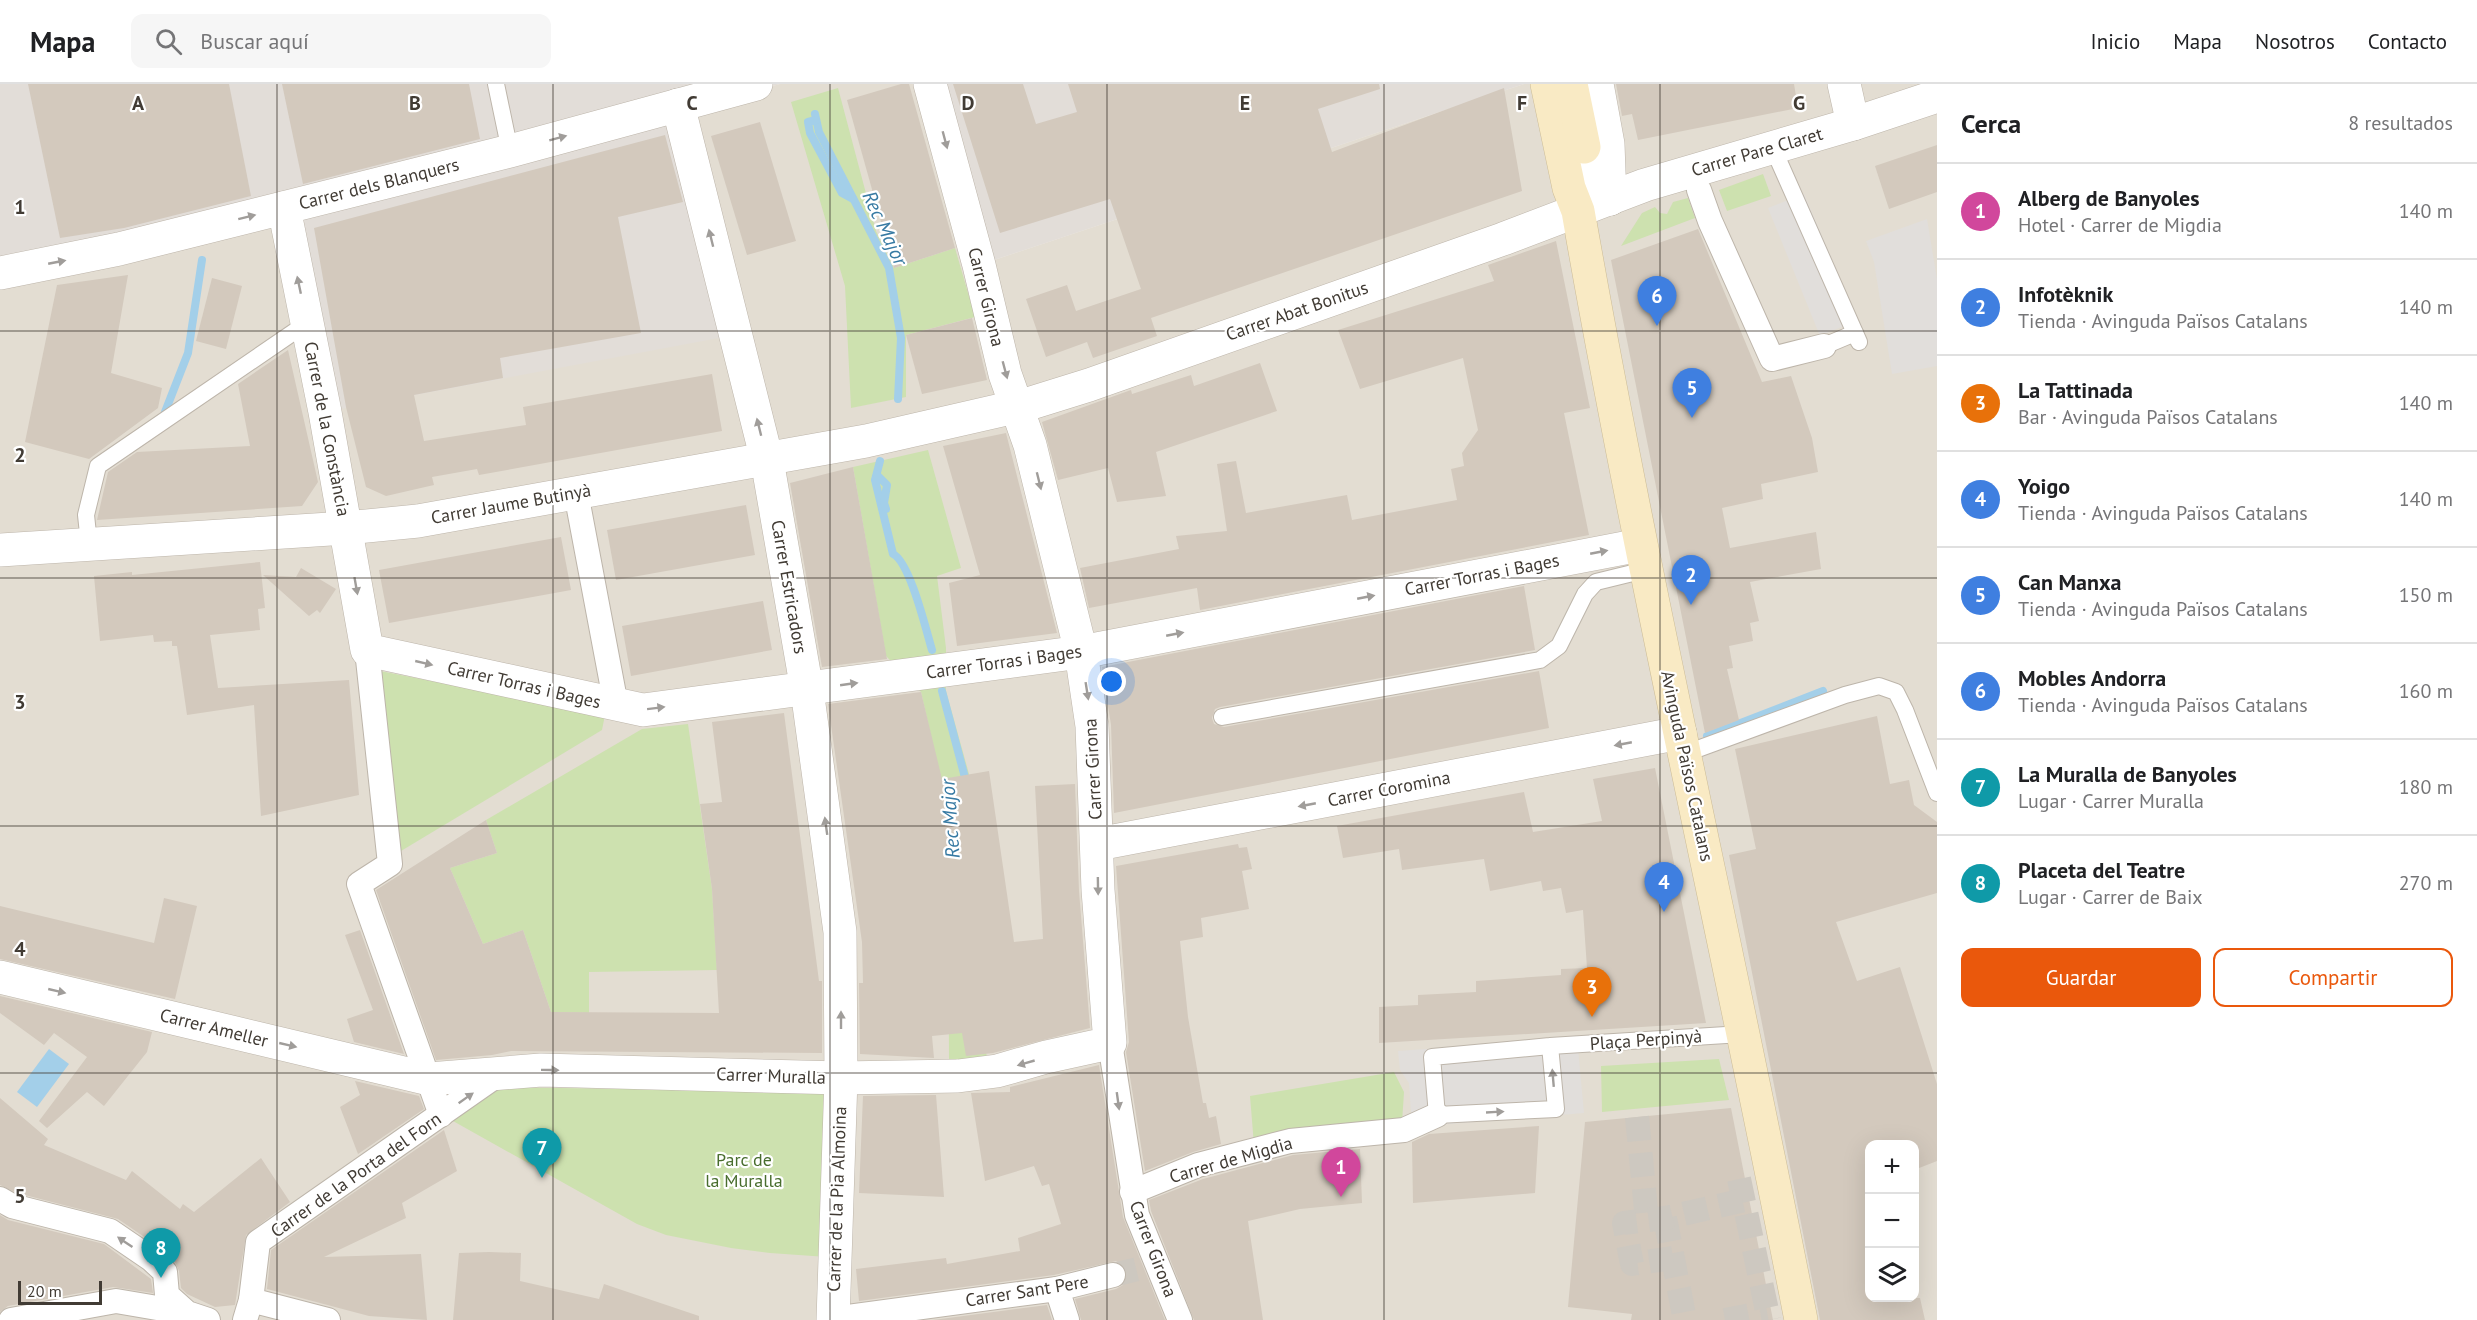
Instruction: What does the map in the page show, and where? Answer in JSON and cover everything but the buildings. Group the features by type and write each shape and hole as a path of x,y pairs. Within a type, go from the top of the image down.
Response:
{"main road":[{"name":"Avinguda Països Catalans","path":"1547,84 1569,188 1578,211 1643,558 1718,910 1801,1320"},
{"name":"Avinguda Països Catalans","path":"1571,84 1587,159 1578,211"}],"street":[{"name":"Carrer dels Blanquers","path":"0,273 119,249 284,208 510,151 756,84"},
{"name":"Carrer Girona","path":"930,84 979,265 1005,375 1030,445 1081,652 1092,726 1098,890 1110,1043 1132,1192 1137,1215 1155,1265 1180,1320"},
{"path":"1559,84 1573,151 1610,199"},
{"path":"1597,84 1608,144 1610,199"},
{"path":"1844,84 1853,124"},
{"name":"Carrer Pare Claret","path":"1578,211 1645,185 1853,124 1933,92"},
{"name":"Carrer Estricadors","path":"678,105 767,460 807,690 840,932 841,1078"},
{"path":"1699,190 1772,359 1824,346"},
{"name":"Carrer de la Constància","path":"284,208 346,528 367,650"},
{"name":"Carrer Abat Bonitus","path":"1016,406 1089,385 1578,211"},
{"name":"Carrer Jaume Butinyà","path":"0,550 346,528 418,521 866,441 1016,406"},
{"path":"576,493 616,705"},
{"name":"Carrer Torras i Bages","path":"367,650 642,710 1081,652 1643,558"},
{"path":"367,650 390,864 358,884 441,1115"},
{"name":"Carrer Coromina","path":"1098,844 1682,744"},
{"name":"Carrer Ameller","path":"0,977 429,1078"},
{"name":"Carrer Muralla","path":"429,1078 541,1070 841,1078 958,1076 997,1071 1046,1057 1110,1043"},
{"name":"Carrer de la Porta del Forn","path":"248,1310 258,1242 500,1073"},
{"name":"Carrer de la Pia Almoina","path":"833,1319 841,1078"},
{"name":"Carrer de Migdia","path":"1132,1192 1198,1166 1290,1141 1404,1130 1437,1115"},
{"path":"0,1199 12,1206 110,1232 151,1259 165,1272 167,1295 198,1317"},
{"name":"Carrer Sant Pere","path":"833,1319 1057,1289 1113,1275"},
{"path":"1057,1289 1067,1320"},
{"path":"11,1320 116,1301 198,1317"},
{"path":"248,1310 328,1320"}],"lane":[{"path":"496,84 510,151"},
{"path":"1773,148 1857,338 1824,346"},
{"path":"89,543 86,515 99,466 307,323"},
{"path":"1222,717 1540,660 1559,646 1585,594 1596,582 1643,558"},
{"path":"1682,744 1879,686 1896,692 1937,793"},
{"name":"Plaça Perpinyà","path":"1437,1115 1432,1057 1550,1046 1742,1034"},
{"path":"1437,1115 1556,1109 1550,1046"}],"shaded area":[{"path":"0,84 780,84 709,103 671,133 724,337 325,412 284,208 0,277"},
{"path":"780,84 927,84 979,265 1524,84 1937,84 1937,1320 0,1320 0,277 671,133 709,103"},
{"path":"927,84 1524,84 979,265"},
{"path":"1804,194 1858,320 1820,336 1768,208"},
{"path":"1927,219 1937,279 1937,366 1892,374 1874,262 1866,241"},
{"path":"1577,1038 1584,1113 1412,1127 1409,1083 1400,1070 1398,1051"}],"green space":[{"path":"838,88 876,231 894,268 955,248 975,317 906,335 906,397 851,408 845,286 791,102"},
{"path":"1763,174 1771,196 1727,211 1719,190"},
{"path":"1688,198 1695,218 1621,246 1642,213 1655,207 1660,213 1667,214 1673,202"},
{"path":"928,450 961,568 937,576 946,648 946,691 969,774 978,1013 987,1057 966,1061 949,1059 948,811 921,692 886,656 853,467"},
{"path":"380,671 605,715 602,730 401,851 389,775"},
{"path":"688,724 712,889 717,970 589,972 589,1013 551,1012 523,930 483,944 450,868 497,853 486,820 642,729"},
{"path":"1719,1059 1729,1100 1602,1112 1601,1066"},
{"path":"1394,1072 1404,1092 1402,1123 1254,1145 1250,1096"},
{"name":"Parc de la Muralla","path":"498,1087 831,1092 827,1257 731,1248 666,1235 637,1224 453,1121"}],"water":[{"path":"49,1049 69,1064 37,1107 17,1092"}],"waterway":[{"name":"Rec Major","path":"815,114 819,132 889,268 901,338 898,399"},
{"path":"816,120 808,122 810,133 842,193 853,199"},
{"path":"165,412 188,353 202,260"},
{"name":"Rec Major","path":"880,461 875,480 893,554 899,560 911,583 932,650"},
{"path":"877,475 887,485 884,503 886,509"},
{"name":"Rec Major","path":"942,691 967,785"},
{"path":"1707,736 1823,691"}],"tunnel":[{"path":"1637,1117 1647,1220"},
{"path":"1739,1179 1769,1320"},
{"path":"1673,1258 1632,1264 1624,1223 1665,1218 1749,1199"},
{"path":"1665,1218 1685,1320"},
{"path":"1113,1275 1154,1265"},
{"path":"1725,1320 1767,1312"}],"place":[{"name":"Mobles Andorra","path":"1657,326"},
{"name":"Can Manxa","path":"1692,418"},
{"name":"Infotèknik","path":"1691,605"},
{"name":"Yoigo","path":"1664,912"},
{"name":"La Tattinada","path":"1592,1017"},
{"name":"La Muralla de Banyoles","path":"542,1178"},
{"name":"Alberg de Banyoles","path":"1341,1197"},
{"name":"Placeta del Teatre","path":"161,1278"}]}
